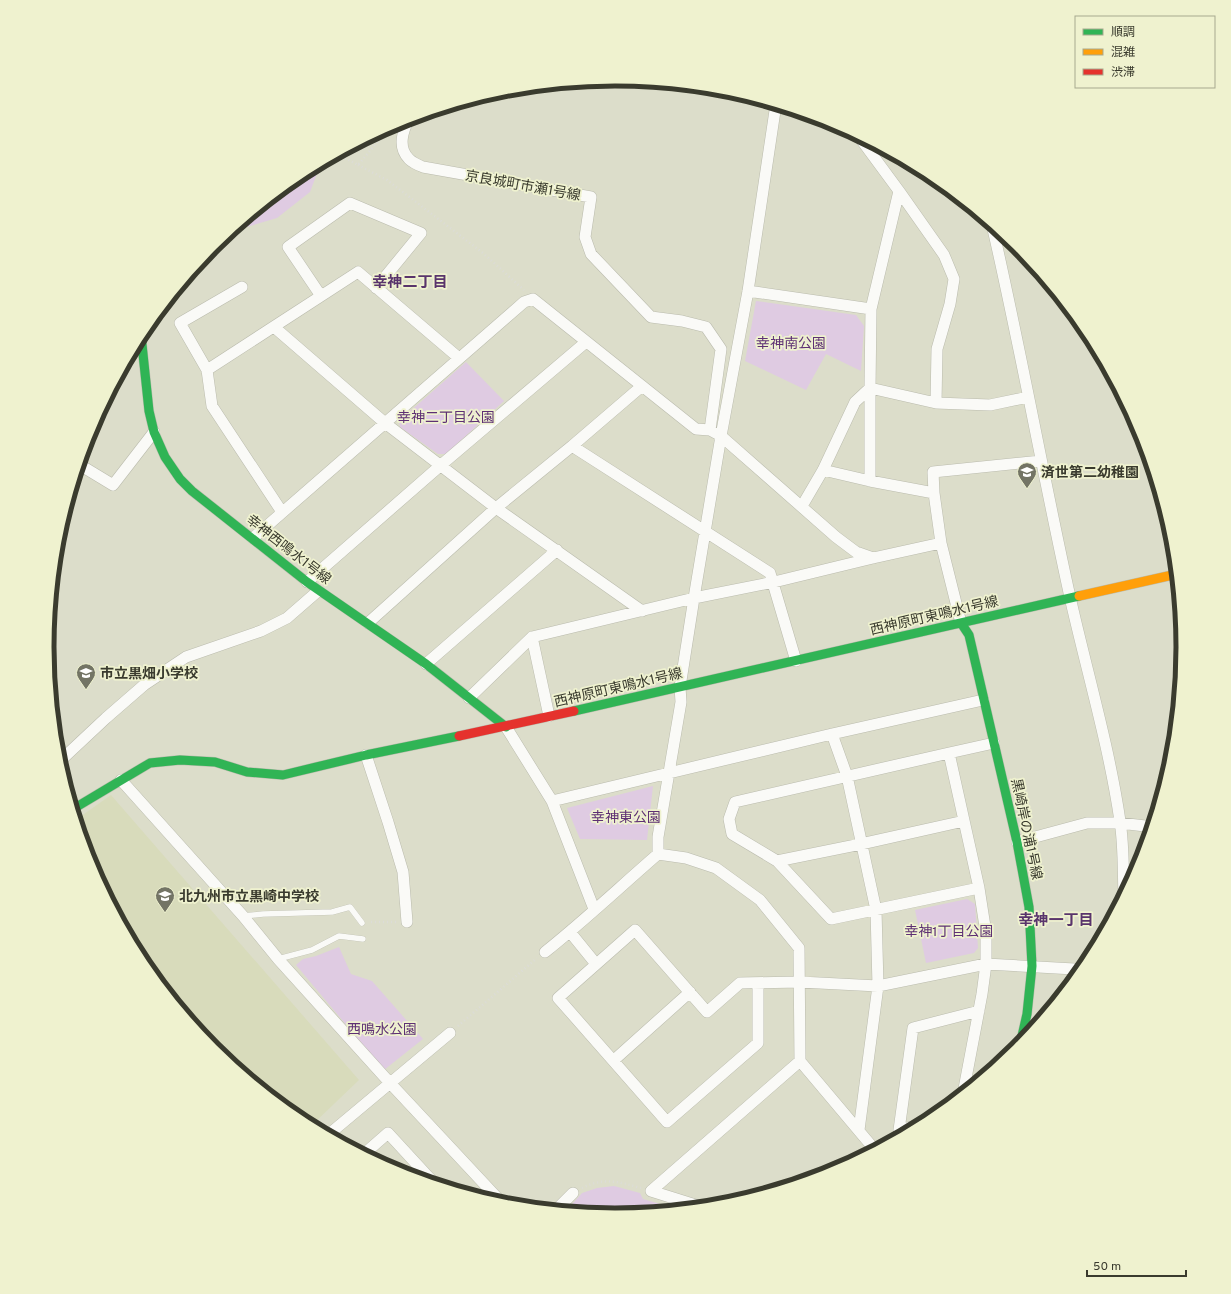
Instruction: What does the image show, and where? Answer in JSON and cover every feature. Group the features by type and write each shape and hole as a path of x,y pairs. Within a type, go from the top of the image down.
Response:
{"street":[{"path":"658,854 658,837 681,702 680,687 694,598 721,436 748,292 775,109"},
{"name":"京良城町市瀬1号線","path":"405,126 403,131 402,145 408,159 422,168 591,197 585,236 592,254 651,317 682,321 706,327 721,349 710,430"},
{"path":"863,143 944,255 954,279 950,304 937,349 936,403"},
{"path":"870,481 871,309 899,191"},
{"path":"321,296 288,247 350,203 421,233 376,288"},
{"path":"994,232 1011,308 1070,598 1113,780 1120,823 1123,885"},
{"path":"207,370 358,272 459,358"},
{"path":"242,287 180,323 207,370 212,406 282,512"},
{"path":"748,292 871,309"},
{"path":"252,538 524,302 533,298 696,429 710,430 721,436 856,552 873,558"},
{"path":"274,327 385,423 496,508 642,611"},
{"path":"307,582 441,465 586,342"},
{"name":"幸神西鳴水1号線","path":"142,346 149,411 154,432 165,457 180,479 192,491 318,591 368,623 426,664 506,727"},
{"path":"368,623 496,508 642,386"},
{"path":"870,388 936,403 990,405 1028,397"},
{"path":"802,506 823,470 855,402 870,388"},
{"path":"84,467 113,485 154,432"},
{"path":"572,446 770,574 774,582 796,661"},
{"path":"961,623 941,543 934,494 933,472 1041,461"},
{"path":"823,470 934,494"},
{"path":"469,698 532,637 694,598 774,582 941,543"},
{"path":"426,664 557,550"},
{"name":"西神原町東鳴水1号線","path":"77,806 150,763 180,760 214,762 247,772 283,775 366,755 506,727 1172,575"},
{"path":"65,756 144,685 186,657 261,631 287,618 318,591"},
{"name":"黒崎岸の浦1号線","path":"961,623 969,635 1017,842 1029,907 1032,966 1027,1014 1023,1034"},
{"path":"532,637 549,716"},
{"path":"552,801 832,734 983,700"},
{"path":"506,727 552,801 594,909"},
{"path":"832,734 847,776 876,910 878,986 859,1130"},
{"path":"980,888 831,919 777,862 732,834 729,819 735,802 994,743"},
{"path":"949,753 980,888 986,933 986,964 979,1011 965,1086"},
{"path":"366,755 403,872 408,922"},
{"path":"121,780 243,916 278,959 390,1083 495,1195"},
{"path":"777,862 964,821"},
{"path":"1017,842 1087,822 1120,823 1145,826 1147,828"},
{"path":"545,952 570,932 594,909 658,854 686,858 716,868 760,900 800,948 800,1061 872,1146"},
{"path":"758,983 758,1043 667,1122 558,998 636,930 707,1012 740,983 800,982 878,986 986,964 1074,968 1074,971"},
{"path":"570,932 596,964"},
{"path":"614,1060 690,992"},
{"path":"902,1129 899,1130 912,1028 979,1011"},
{"path":"332,1131 450,1033"},
{"path":"651,1191 800,1061"},
{"path":"367,1151 388,1133 428,1176"},
{"path":"651,1191 691,1204"},
{"path":"560,1206 573,1193"}],"lane":[{"path":"243,916 332,912 350,907 362,922"},
{"path":"278,959 312,950 339,936 363,939"}],"path":[{"path":"358,165 382,136"},
{"path":"343,157 387,180 483,253 533,298"},
{"path":"362,922 408,922"},
{"path":"450,1033 545,952"},
{"path":"573,1193 592,1183 615,1181 651,1191"}],"shaded area":[{"name":"北九州市立黒崎中学校","path":"111,795 359,1080 316,1121 274,1092 245,1069 218,1044 170,989 129,928 97,862 81,816"}],"green space":[{"path":"318,172 310,192 277,218 241,229 274,202"},
{"path":"235,234 180,293 218,250"},
{"name":"幸神南公園","path":"756,301 856,315 864,326 861,371 826,354 806,390 745,361"},
{"name":"幸神二丁目公園","path":"466,362 504,401 446,454 438,454 400,427 399,421"},
{"name":"幸神東公園","path":"653,786 647,840 580,839 567,808"},
{"name":"幸神1丁目公園","path":"967,899 975,904 978,948 974,953 926,963 915,910"},
{"name":"西鳴水公園","path":"339,947 351,974 372,981 423,1039 384,1070 296,965 303,959 316,956"},
{"path":"614,1186 640,1193 643,1199 666,1206 616,1208 570,1206 582,1193 597,1188"}],"traffic: fast":[{"path":"142,346 149,411 154,432 165,457 180,479 192,491 307,582 426,664 506,727"},
{"path":"574,711 1079,596"},
{"path":"961,623 969,635 1017,842 1029,907 1032,966 1027,1014 1023,1034"},
{"path":"77,806 150,763 180,760 215,762 247,772 283,775 366,755 459,736"}],"traffic: slow":[{"path":"1079,596 1172,575"}],"traffic: jam":[{"path":"459,736 574,711"}],"place":[{"name":"済世第二幼稚園","path":"1027,489"},
{"name":"市立黒畑小学校","path":"86,690"},
{"name":"北九州市立黒崎中学校","path":"165,913"}],"district":[{"name":"幸神二丁目","path":"410,282"},
{"name":"幸神一丁目","path":"1056,920"}]}
